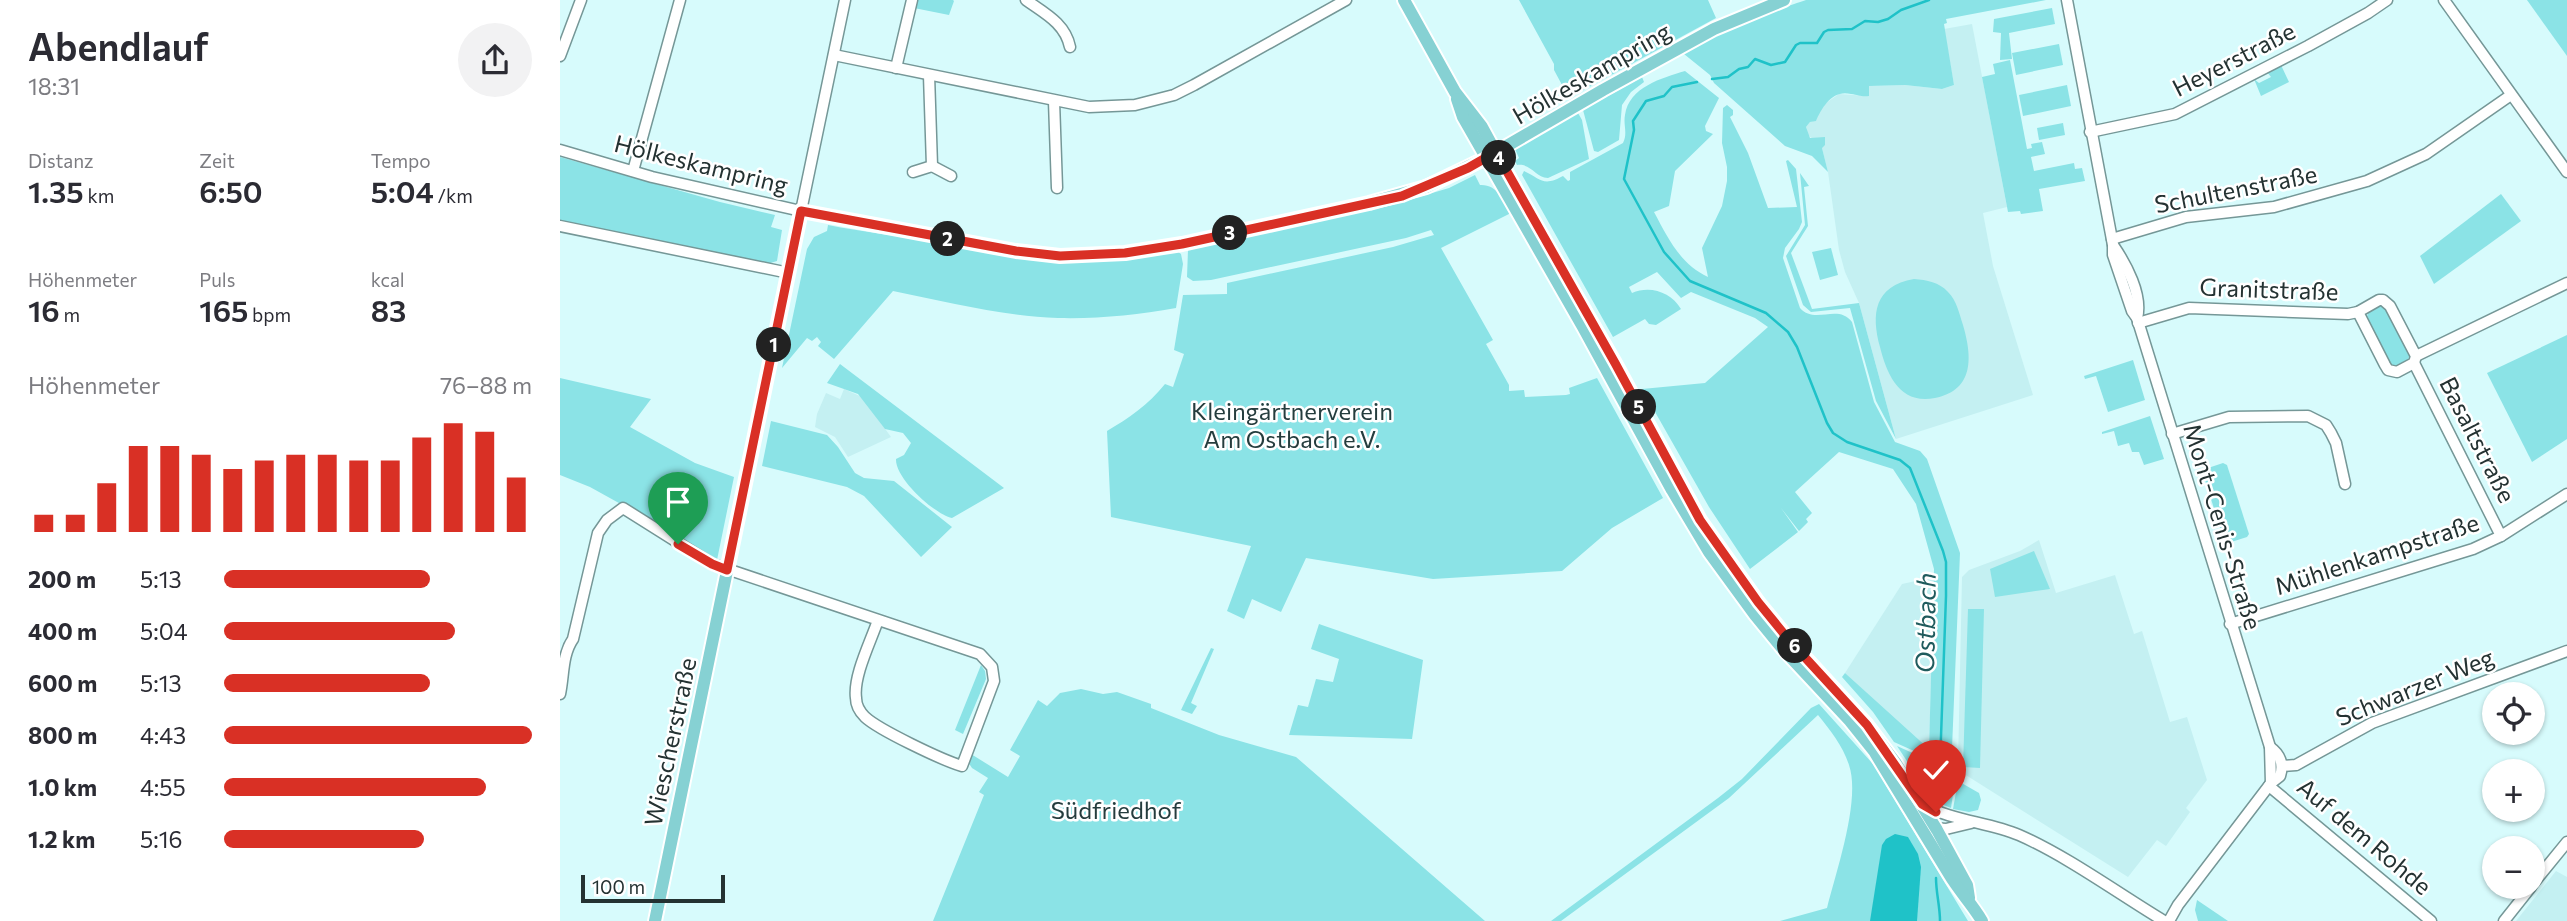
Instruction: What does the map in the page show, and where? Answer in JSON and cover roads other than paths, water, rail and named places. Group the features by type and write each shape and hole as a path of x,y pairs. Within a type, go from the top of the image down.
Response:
{"main road":[{"path":"1404,0 1455,92 1463,117 1491,155 1615,363 1700,520 1758,602 1867,725 1922,804 1967,885 1969,898 1982,921"},
{"name":"Hölkeskampring","path":"801,211 1016,251 1060,256 1125,253 1182,244 1402,196 1426,187 1491,155 1714,29 1779,1"},
{"path":"1491,155 1672,490 1709,552 1776,640 1874,751 1948,874 1959,890 1969,898"},
{"name":"Wiescherstraße","path":"655,921 801,211"}],"street":[{"path":"560,56 581,0"},
{"path":"633,171 680,0"},
{"name":"Wiescherstraße","path":"801,211 844,0"},
{"path":"896,68 912,0"},
{"path":"1026,0 1059,24 1066,33 1070,47"},
{"path":"834,55 1089,107 1135,105 1174,94 1346,0"},
{"name":"Mont-Cenis-Straße","path":"2067,0 2113,242 2113,255 2138,321 2270,747 2270,785"},
{"name":"Heyerstraße","path":"2091,131 2175,114 2308,46 2387,0"},
{"path":"2444,0 2567,172"},
{"path":"929,75 932,166"},
{"name":"Schultenstraße","path":"2113,242 2186,217 2274,207 2367,181 2426,154 2511,95"},
{"path":"1054,101 1058,188"},
{"name":"Hölkeskampring","path":"560,150 633,171 801,211"},
{"path":"913,172 932,166 951,176"},
{"path":"560,226 789,274"},
{"name":"Granitstraße","path":"2358,312 2388,370 2397,372 2415,360 2567,283"},
{"name":"Granitstraße","path":"2138,321 2185,308 2348,314 2358,312 2379,300 2387,302 2415,360"},
{"name":"Basaltstraße","path":"2415,360 2501,536"},
{"path":"2172,434 2229,417 2308,416 2326,425 2331,433 2336,443 2345,484"},
{"name":"Mühlenkampstraße","path":"2230,624 2473,549 2501,536 2567,494"},
{"path":"560,694 565,673 565,651 573,639 598,533 607,520 623,508 668,535 687,550 727,570 878,620 980,654 992,667 995,681 962,766 944,760 872,722 857,705 856,687 878,620"},
{"name":"Schwarzer Weg","path":"2282,766 2296,765 2372,723 2567,651"},
{"name":"Mont-Cenis-Straße","path":"2270,747 2277,752 2282,766"},
{"path":"2169,921 2178,905 2270,785 2280,776 2282,766"},
{"name":"Auf dem Rohde","path":"2270,785 2431,921"},
{"path":"1922,804 1936,812 2006,830 2034,842 2164,921"},
{"path":"1920,825 1937,830 1972,822"},
{"path":"2545,869 2567,842"},
{"path":"2504,921 2521,899"}],"waterway":[{"name":"Ostbach","path":"1712,79 1728,77 1739,69 1748,67 1755,59 1771,65 1785,62 1796,45 1817,43 1828,30 1852,29 1865,21 1878,22 1929,0"},
{"name":"Ostbach","path":"1697,82 1672,87 1664,96 1646,101 1633,121 1634,130 1624,179 1664,252 1690,281 1766,313 1788,332 1797,347 1833,433 1847,442 1900,460 1910,468 1946,562 1940,765"},
{"name":"Ostbach","path":"1936,878 1940,921"}],"park label":[{"name":"Kleingärtnerverein Am Ostbach e.V.","path":"1292,426"},
{"name":"Südfriedhof","path":"1116,811"}]}
